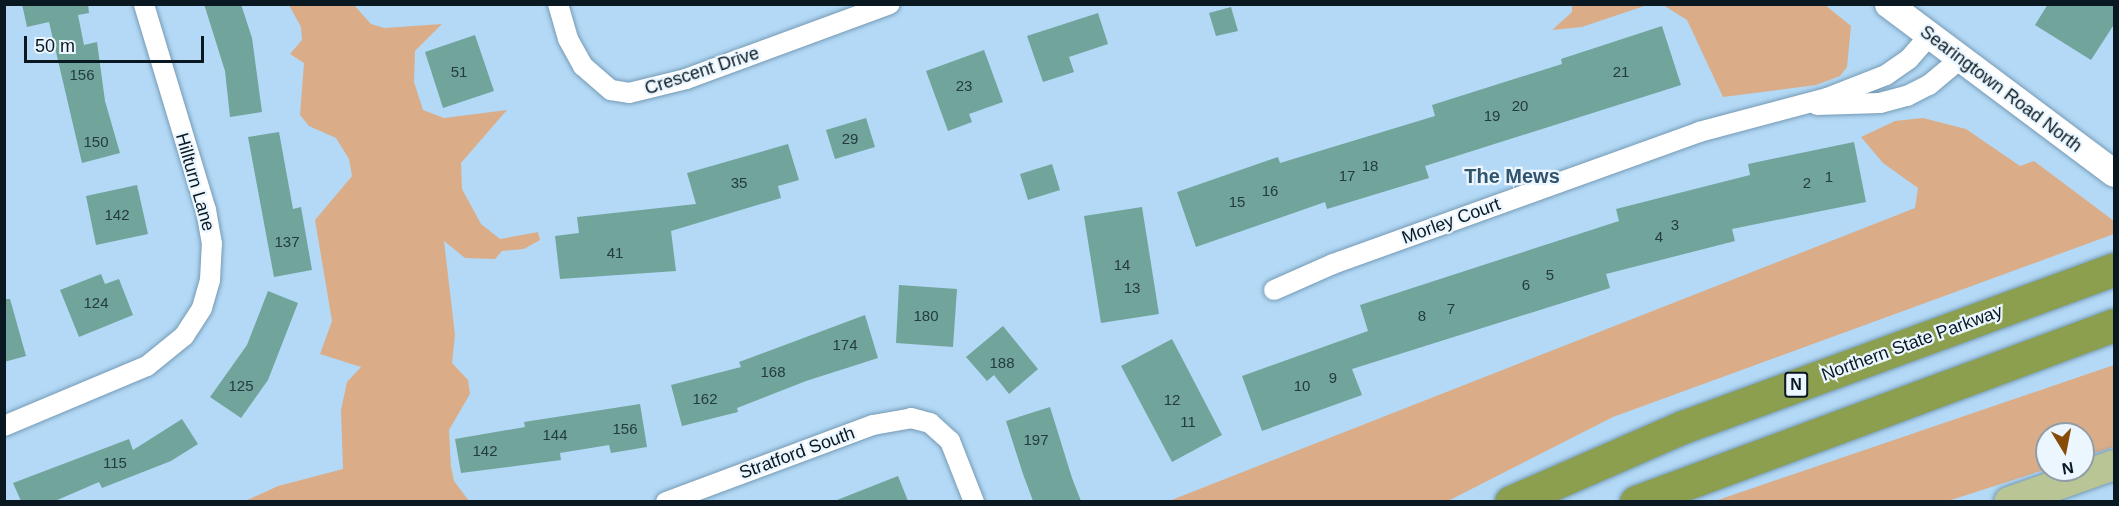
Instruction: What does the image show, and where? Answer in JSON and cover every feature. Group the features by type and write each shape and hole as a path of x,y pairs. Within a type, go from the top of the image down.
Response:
{"highway":[{"name":"Northern State Parkway","path":"1511,501 1683,427 2100,274"},
{"path":"1636,501 2115,325"}],"main road":[{"name":"Searingtown Road North","path":"1888,4 2115,173"},
{"path":"2009,501 2115,465"}],"street":[{"name":"Hillturn Lane","path":"4,426 147,366 184,336 202,308 211,256 206,210 144,4"},
{"name":"Crescent Drive","path":"558,4 568,39 583,66 611,90 629,93 686,79 890,4"},
{"name":"Morley Court","path":"1274,290 1333,264 1699,132 1802,104 1886,75 1909,59 1929,36"},
{"name":"Morley Court","path":"1802,104 1840,107 1907,96 1929,85 1960,58"},
{"name":"Stratford South","path":"666,501 873,425 911,418 930,423 950,441 974,501"}],"shaded area":[{"path":"1572,4 1647,5 1582,27 1552,30 1572,12"},
{"path":"289,5 354,5 371,24 384,28 442,24 415,51 414,82 423,110 444,118 507,110 461,163 462,189 481,224 500,239 538,232 540,240 524,249 502,251 495,259 465,258 444,241 455,335 452,363 468,380 470,394 449,430 451,467 454,481 469,501 245,501 278,486 343,469 341,410 347,382 361,367 320,354 332,321 315,220 352,176 349,159 336,138 309,126 300,115 304,63 290,54 302,40 301,27"},
{"path":"1663,5 1825,5 1851,26 1847,67 1840,76 1816,85 1723,97 1687,20"},
{"path":"1923,118 1966,129 2020,166 2034,161 2114,221 2114,234 1613,417 1448,501 1169,501 1915,208 1918,188 1883,163 1861,137 1895,121"},
{"path":"2114,365 2114,447 2095,453 2095,422 2035,422 2035,473 1948,501 1715,501"}],"building":[{"path":"22,4 88,4 89,13 78,15 84,45 97,42 105,101 120,153 82,163 49,22 27,27"},
{"path":"204,4 241,4 252,38 262,112 230,117 225,71"},
{"path":"2048,4 2115,4 2115,23 2091,60 2035,25"},
{"path":"1231,7 1238,31 1216,36 1209,13"},
{"path":"1098,13 1108,44 1069,57 1074,72 1043,82 1027,36"},
{"path":"1662,26 1681,85 1425,166 1429,178 1327,209 1325,202 1196,247 1177,192 1278,157 1280,163 1435,116 1432,105 1562,64 1561,59"},
{"path":"475,35 494,91 443,108 425,52"},
{"path":"984,50 1003,102 969,114 972,122 948,131 926,71"},
{"path":"866,118 875,147 835,159 826,130"},
{"path":"279,132 293,209 301,207 312,270 274,277 248,137"},
{"path":"1854,142 1866,202 1732,229 1735,241 1606,274 1610,288 1352,369 1362,395 1262,431 1242,376 1368,331 1360,305 1619,221 1616,209 1750,175 1748,164"},
{"path":"788,144 799,180 778,186 781,198 671,231 676,271 560,279 555,236 579,233 577,217 696,204 687,173"},
{"path":"1052,164 1060,190 1028,200 1020,174"},
{"path":"137,185 148,234 96,245 86,196"},
{"path":"1142,207 1159,314 1101,323 1084,216"},
{"path":"101,274 105,284 119,279 133,315 79,337 60,290"},
{"path":"899,285 957,289 953,347 896,343"},
{"path":"268,291 298,303 268,380 241,418 210,397 247,345"},
{"path":"4,299 10,299 26,356 4,362"},
{"path":"865,315 878,358 806,381 737,408 738,412 682,426 671,385 741,367 739,362"},
{"path":"1003,326 1038,369 1009,394 994,375 987,381 966,357"},
{"path":"1172,339 1222,435 1172,462 1121,366"},
{"path":"640,404 647,447 611,453 609,445 560,453 561,460 461,473 455,439 525,427 524,422"},
{"path":"1050,407 1081,501 1033,501 1023,474 1006,421"},
{"path":"182,419 198,444 171,461 102,488 99,482 55,501 21,501 13,483 129,439 133,450"},
{"path":"898,476 908,501 837,501 837,500"}],"district":[{"name":"The Mews","path":"1512,176"}]}
